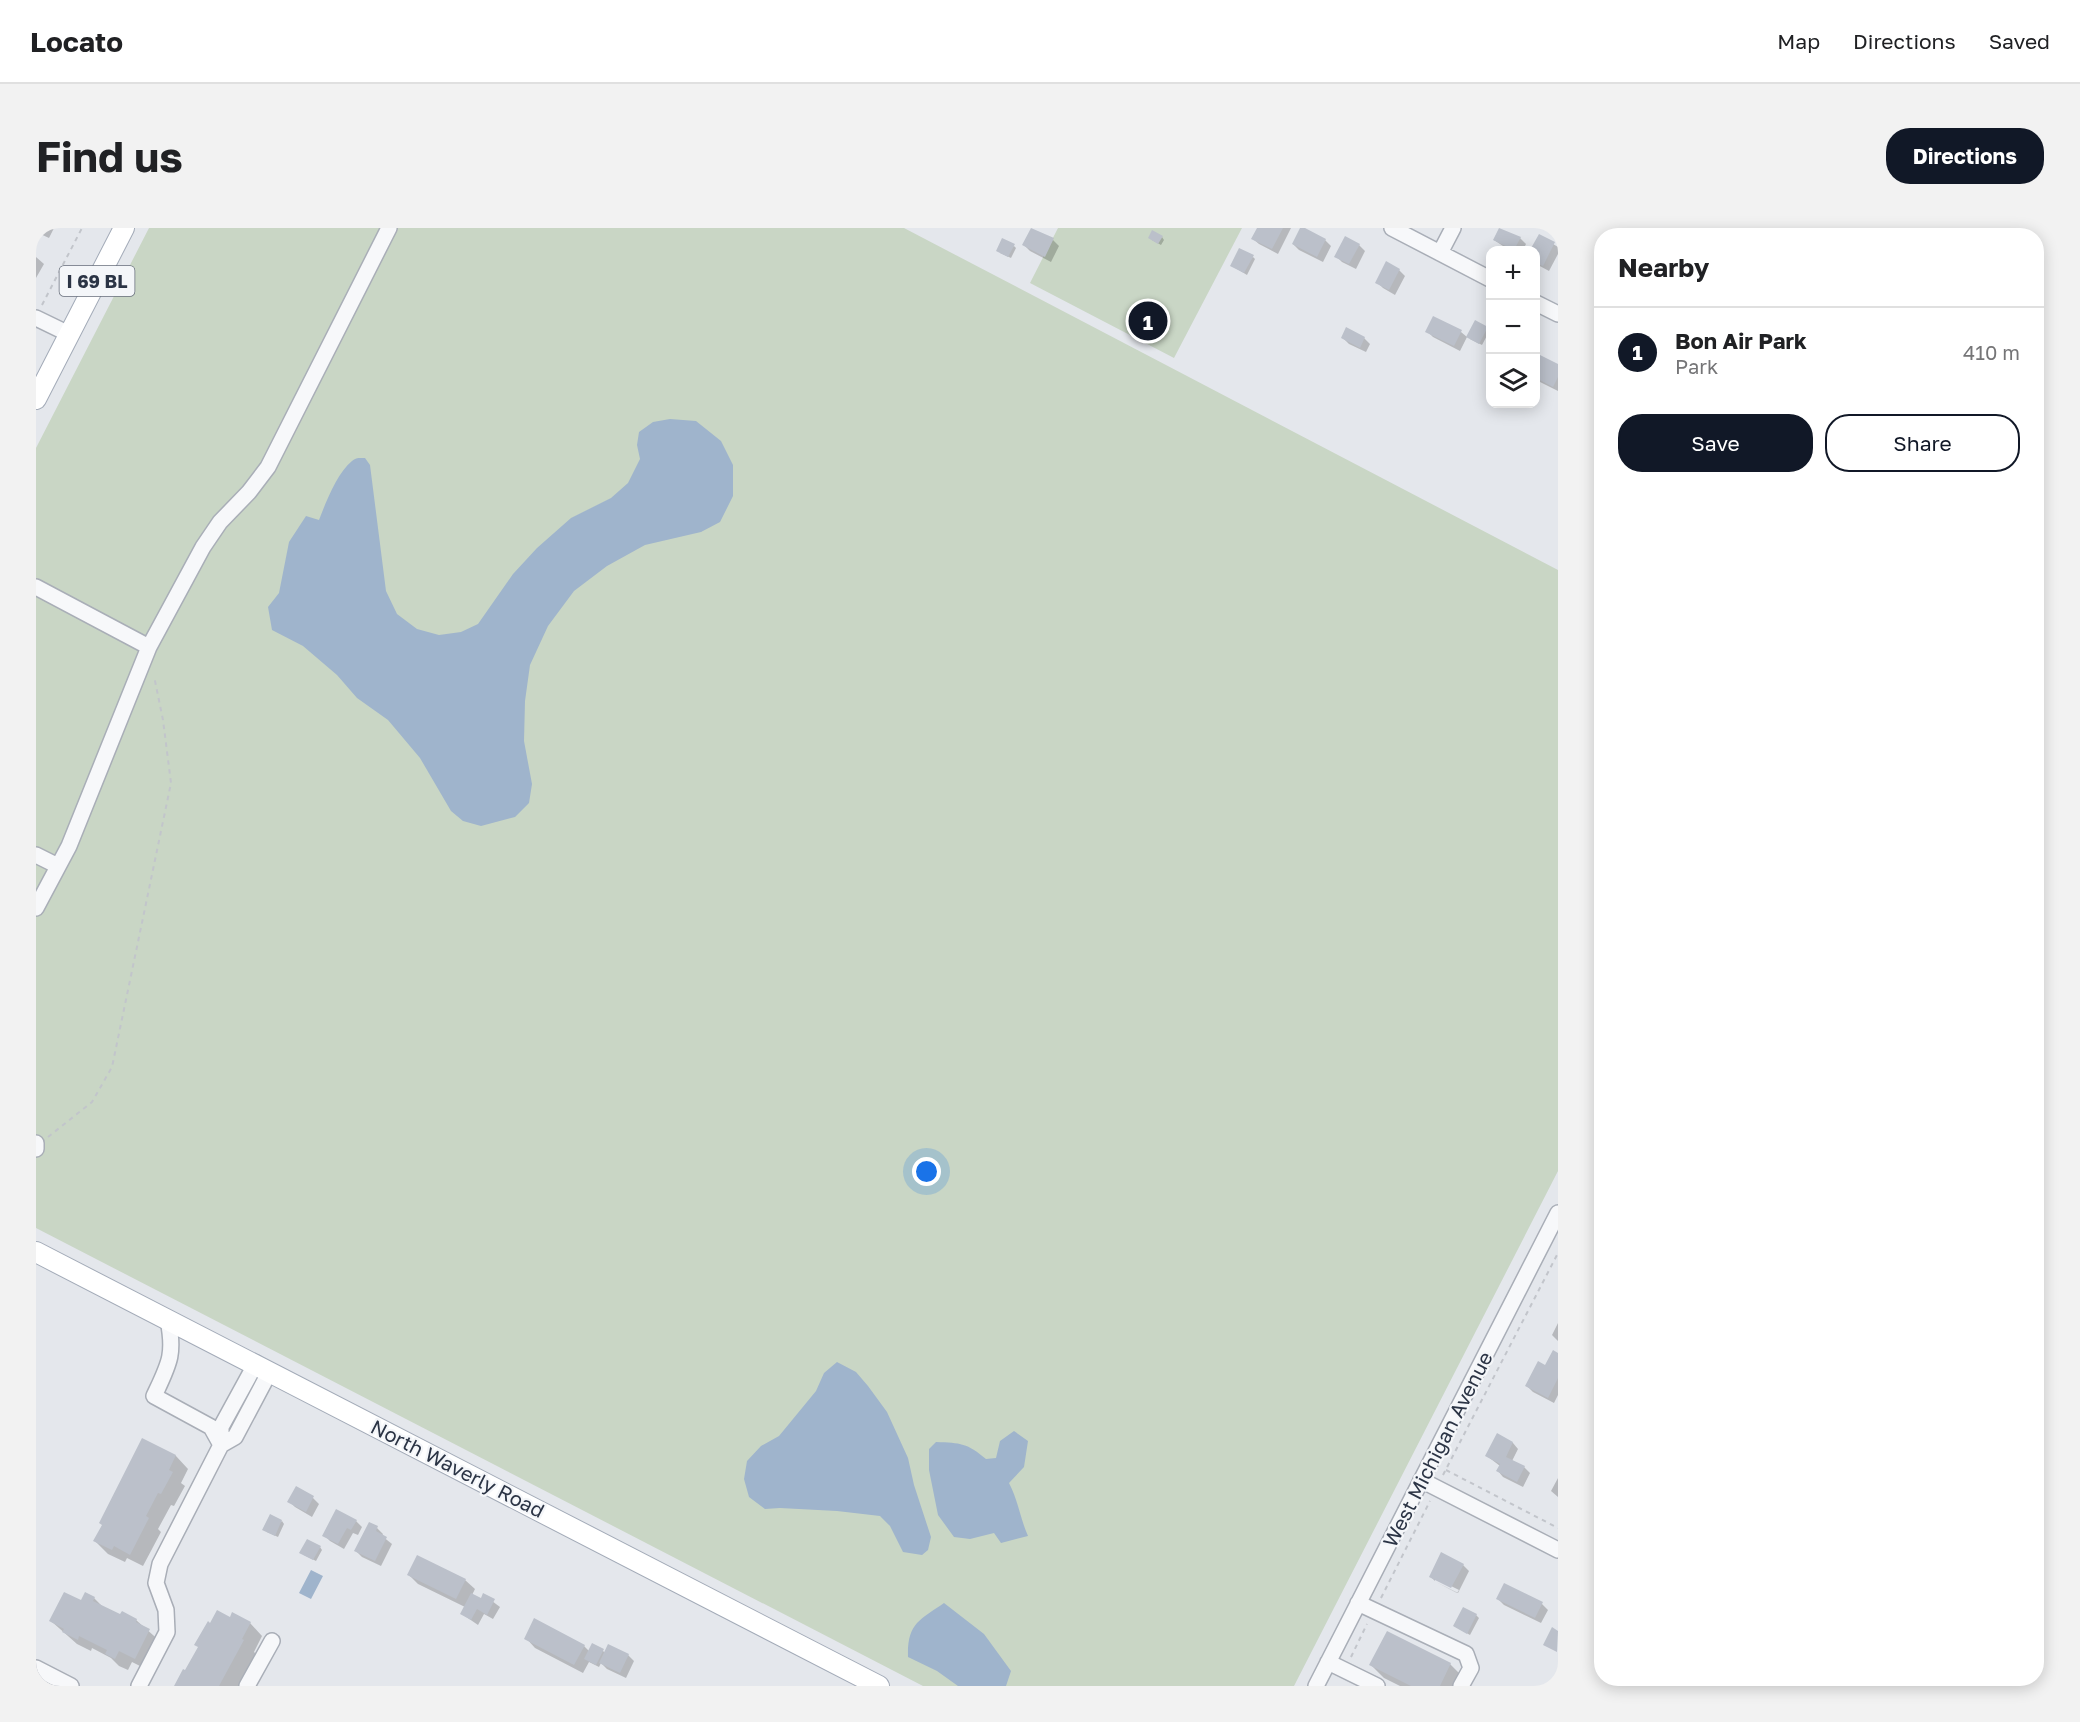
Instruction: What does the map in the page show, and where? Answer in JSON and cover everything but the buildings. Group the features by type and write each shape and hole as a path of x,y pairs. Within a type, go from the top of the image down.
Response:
{"main road":[{"name":"I 69 BL","path":"36,399 124,228"},
{"name":"North Waverly Road","path":"36,1252 879,1686"}],"street":[{"path":"36,908 69,846 149,647 203,547 220,522 249,492 268,466 389,228"},
{"path":"1392,228 1486,276"},
{"path":"1440,253 1453,228"},
{"path":"1540,305 1558,314"},
{"path":"39,311 69,334"},
{"path":"36,587 149,647"},
{"path":"36,855 58,866"},
{"name":"West Michigan Avenue","path":"1316,1686 1558,1213"},
{"path":"168,1320 172,1342 170,1361 154,1396 211,1427 221,1445"},
{"path":"139,1686 167,1632 166,1610 156,1583 160,1564 221,1445 235,1437 263,1367"},
{"path":"1421,1480 1558,1550"},
{"path":"1358,1603 1466,1654 1470,1668 1461,1686"},
{"path":"247,1686 272,1641"},
{"path":"1328,1662 1377,1686"},
{"path":"36,1668 71,1686"}],"path":[{"path":"39,311 82,228"},
{"path":"36,1146 92,1102 112,1067 171,783 163,720 149,647"},
{"path":"1344,1670 1558,1253"},
{"path":"1446,1470 1558,1528"}],"green space":[{"path":"149,228 904,228 1558,570 1558,1171 1294,1686 923,1686 36,1228 36,448"},
{"path":"1058,228 1242,228 1174,358 1030,283"}],"water":[{"path":"670,419 696,421 721,441 733,465 733,496 720,522 701,532 645,545 607,566 574,591 548,626 530,665 525,701 524,741 532,784 529,803 515,817 481,826 463,821 451,811 420,758 388,720 357,698 337,675 303,646 272,630 268,607 279,593 289,542 306,516 319,520 332,488 347,466 355,459 365,458 370,465 386,591 397,614 417,629 439,635 461,632 478,624 513,574 537,548 571,518 611,498 628,483 640,459 637,445 639,432 653,422"},
{"path":"837,1362 856,1372 868,1386 887,1412 908,1458 931,1537 928,1550 922,1555 903,1552 890,1526 880,1516 837,1511 765,1509 749,1497 744,1479 747,1461 761,1446 779,1436 816,1391 824,1373"},
{"path":"1014,1431 1028,1441 1024,1467 1009,1483 1028,1536 1001,1543 994,1533 970,1539 954,1537 938,1515 929,1470 929,1449 936,1442 958,1444 974,1450 986,1459 996,1458 1000,1441"},
{"path":"311,1570 323,1576 311,1599 299,1593"},
{"path":"944,1603 984,1634 1011,1671 1006,1686 958,1686 937,1671 908,1657 908,1646 913,1629 922,1619"}],"place":[{"name":"Bon Air Park","path":"1148,321"}]}
